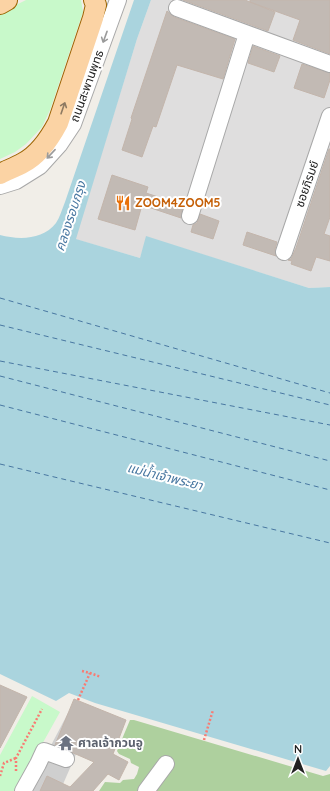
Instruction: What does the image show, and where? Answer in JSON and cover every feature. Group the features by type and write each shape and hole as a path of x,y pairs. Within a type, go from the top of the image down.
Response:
{"main road":[{"path":"0,4 7,0"},
{"path":"0,174 24,163 34,155 55,129 93,18 96,5 94,0"}],"street":[{"name":"ถนนสะพานพุทธ","path":"0,186 16,181 40,166 59,145 73,124 118,0"},
{"path":"177,8 330,64"},
{"path":"190,216 248,34"},
{"name":"ซอยภิรมย์","path":"284,252 330,116"},
{"path":"20,784 44,751 66,760"},
{"path":"146,791 166,764"}],"path":[{"path":"82,671 101,677"},
{"path":"78,700 90,673"},
{"path":"20,784 16,758 42,709"},
{"path":"204,740 213,710"},
{"path":"0,776 4,763 16,758"}],"shaded area":[{"path":"151,0 330,0 330,287 309,288 147,237 140,258 75,239 137,39"},
{"name":"ศาลเจ้ากวนอู","path":"68,713 91,720 60,791 27,791"}],"green space":[{"path":"26,0 81,0 83,12 50,110 42,127 26,144 15,152 0,159 0,13"},
{"path":"32,696 60,712 16,791 0,791 0,755"},
{"path":"130,720 323,776 330,774 330,791 99,791 105,782 120,783 123,780 134,779 137,774 139,767 131,763 130,759 119,754 117,751"}],"water":[{"path":"134,0 151,0 137,39 76,239 140,258 146,236 309,288 330,287 330,766 326,771 95,703 69,693 56,701 0,674 0,235 15,238 38,236 51,229 60,216"}],"building":[{"path":"183,0 245,0 275,12 268,31"},
{"path":"250,0 330,0 330,54 293,40 300,20 250,2"},
{"path":"167,11 174,17 235,39 223,79 177,65 156,127 153,126 142,157 122,150 132,119 131,118"},
{"path":"253,46 280,56 274,72 248,63"},
{"path":"302,64 330,73 330,80 324,98 294,88"},
{"path":"329,149 330,217 324,234 330,236 330,261 316,257 311,271 291,264 292,261 288,260 291,259 296,248"},
{"name":"ZOOM4ZOOM5","path":"112,175 148,187 146,193 183,205 181,218 142,205 135,230 98,219"},
{"path":"200,214 219,221 213,239 191,232 193,225 197,223"},
{"path":"247,232 277,242 275,249 276,256 243,245"},
{"path":"0,685 27,697 0,748"},
{"path":"74,699 126,720 113,754 128,762 119,780 108,774 93,791 40,791 47,776 70,787 94,762 55,745"}],"ferry route":[{"path":"0,298 330,393"},
{"path":"0,325 330,405"},
{"path":"0,361 330,425"},
{"path":"0,376 330,461"},
{"path":"0,405 330,490"},
{"path":"0,464 330,543"}],"place":[{"name":"ZOOM4ZOOM5","path":"123,203"},
{"name":"ศาลเจ้ากวนอู","path":"66,743"}],"water label":[{"name":"คลองรอบกรุง","path":"70,216"},
{"name":"แม่น้ำเจ้าพระยา","path":"165,476"}]}
